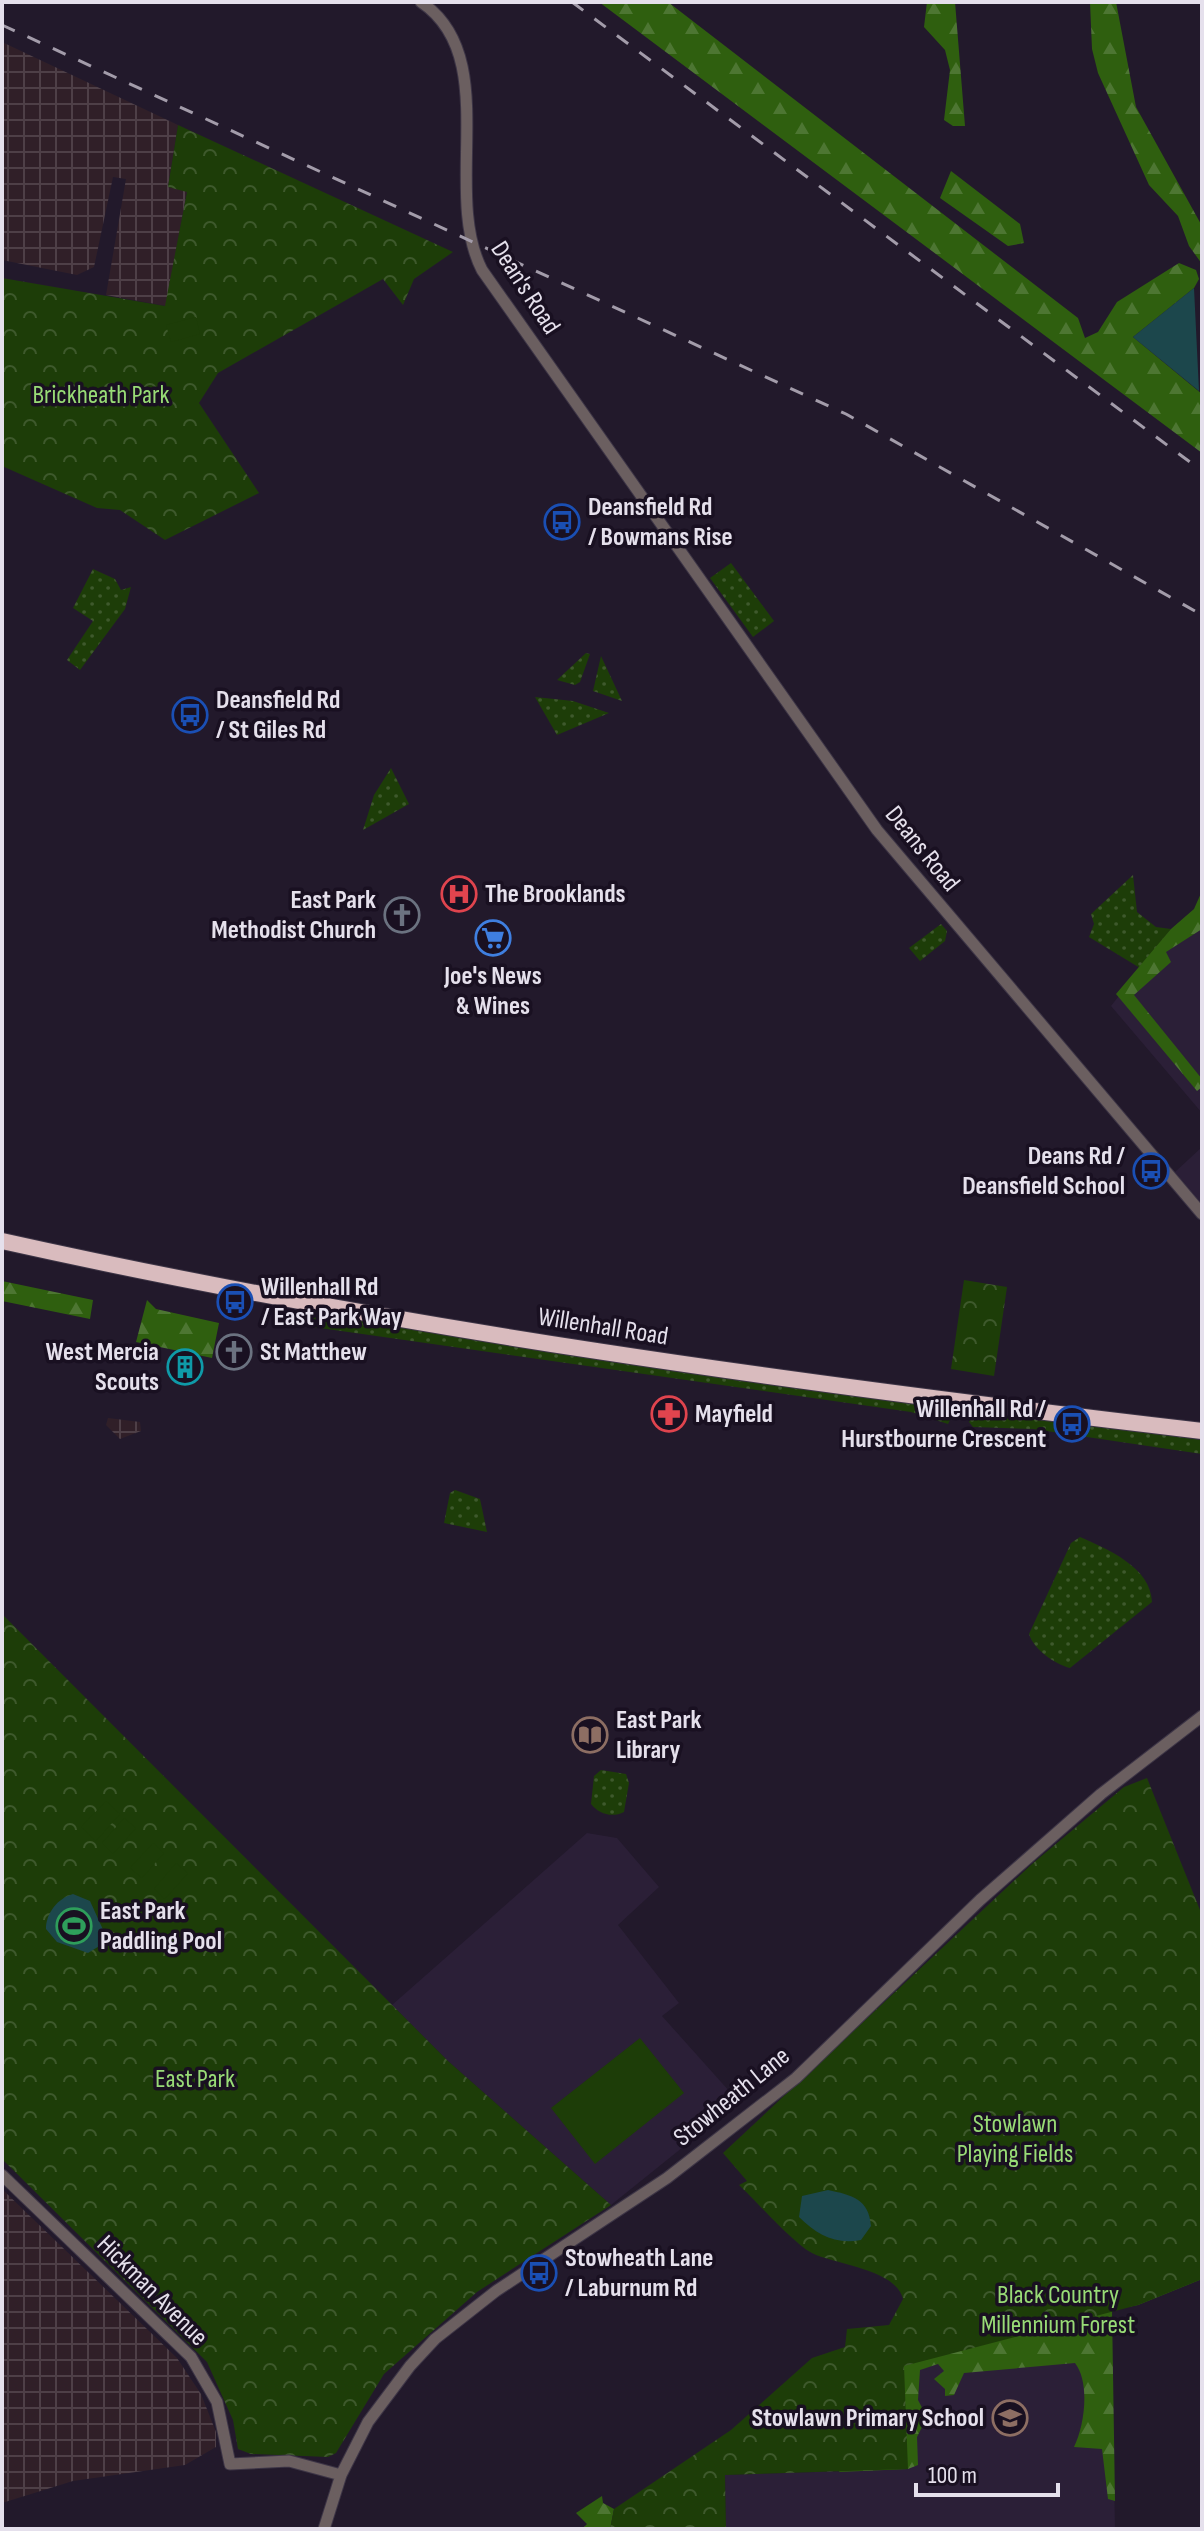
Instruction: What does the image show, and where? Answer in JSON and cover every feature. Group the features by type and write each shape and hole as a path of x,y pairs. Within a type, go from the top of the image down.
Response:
{"highway":[{"name":"Willenhall Road","path":"2,1241 155,1274 610,1354 1202,1431"}],"street":[{"name":"Dean's Road","path":"421,2 447,23 465,74 464,166 474,253 635,490"},
{"name":"Deans Road","path":"635,490 877,830 1202,1214"},
{"name":"Stowheath Lane","path":"324,2529 341,2475 368,2422 394,2386 456,2320 667,2178 796,2078 980,1900 1101,1794 1202,1716"},
{"name":"Hickman Avenue","path":"2,2175 191,2357 217,2402 230,2464 289,2461 341,2475"}],"shaded area":[{"path":"2,42 178,125 168,187 187,191 166,306 106,295 126,179 113,177 94,267 77,275 2,260"},
{"path":"1194,288 1199,391 1133,337"},
{"path":"1202,903 1202,1113 1111,1006 1171,929"},
{"path":"1202,1147 1202,1204 1175,1172"},
{"path":"108,1418 140,1422 141,1431 120,1439 106,1425"},
{"path":"587,1833 617,1838 659,1887 618,1925 679,2003 662,2016 739,2102 611,2205 448,2061 392,2005"},
{"name":"East Park Paddling Pool","path":"73,1894 90,1901 105,1934 101,1945 88,1953 57,1942 46,1929 54,1907"},
{"path":"2,2189 177,2358 201,2394 216,2432 216,2447 185,2465 73,2481 2,2503"},
{"path":"828,2190 852,2196 867,2210 871,2226 861,2240 835,2240 813,2229 799,2217 802,2196"},
{"name":"Stowlawn Primary School","path":"1111,2310 1115,2529 726,2529 725,2475 908,2469 904,2366"}],"green space":[{"path":"599,2 668,2 1078,318 1085,338 1098,332 1117,302 1179,263 1196,270 1199,279 1194,288 1133,337 1202,394 1202,453"},
{"path":"927,2 955,2 965,126 953,126 944,120 950,70 945,50 924,27"},
{"path":"1090,2 1116,2 1136,107 1202,226 1202,264 1189,246 1178,216 1149,185 1098,73 1092,49"},
{"name":"Brickheath Park","path":"178,125 453,252 414,279 403,305 383,279 218,373 199,403 259,493 165,540 120,510 97,508 2,466 2,278 165,306 187,192 168,187"},
{"path":"951,171 1020,224 1024,243 1008,246 940,198"},
{"path":"196,317 200,334 171,342 166,325"},
{"path":"731,563 774,621 753,637 710,578"},
{"path":"93,569 115,579 121,590 131,587 125,609 80,670 67,660 93,621 73,608"},
{"path":"586,653 590,654 580,682 575,685 557,680"},
{"path":"601,656 622,701 593,691"},
{"path":"535,697 573,701 609,713 557,735"},
{"path":"391,768 409,804 363,830 374,795"},
{"path":"1133,875 1137,912 1156,927 1171,929 1140,968 1089,937 1094,924 1091,914"},
{"path":"1202,891 1202,929 1166,952 1171,962 1134,995 1202,1079 1202,1087 1197,1091 1116,994 1171,929 1194,909"},
{"path":"941,924 947,931 945,941 920,961 909,948"},
{"path":"964,1280 1007,1287 994,1376 951,1369"},
{"path":"2,1281 93,1300 90,1319 2,1301"},
{"path":"147,1300 156,1309 219,1323 212,1358 136,1342"},
{"path":"295,1310 725,1378 947,1405 955,1410 948,1424 911,1412 292,1324 289,1319"},
{"path":"981,1410 1202,1440 1202,1454 1033,1429 973,1427 969,1422 972,1414"},
{"path":"455,1490 480,1499 487,1532 444,1523 450,1493"},
{"path":"1080,1537 1136,1569 1150,1590 1152,1602 1070,1668 1046,1656 1035,1646 1029,1634 1071,1543"},
{"name":"East Park","path":"2,1614 448,2061 611,2205 477,2292 384,2374 336,2453 328,2457 251,2454 238,2449 233,2420 207,2362 2,2159"},
{"path":"601,1770 626,1774 629,1783 624,1812 606,1814 591,1804 594,1776"},
{"name":"Stowlawn Playing Fields","path":"1147,1778 1202,1915 1202,2279 1138,2305 904,2366 908,2469 725,2475 726,2529 610,2529 614,2509 731,2430 812,2358 845,2347 847,2329 889,2325 903,2299 898,2289 877,2274 804,2248 739,2185 747,2181 723,2153 1032,1864 1124,1787"},
{"path":"106,1801 120,1814 96,1841 81,1827"},
{"path":"124,1818 136,1828 113,1854 102,1843"},
{"path":"153,1843 164,1853 142,1878 130,1868"},
{"path":"176,1863 188,1873 165,1899 154,1889"},
{"path":"640,2038 684,2093 595,2164 551,2108"},
{"name":"Black Country Millennium Forest","path":"1202,2279 1138,2305 1112,2310 1115,2501 1108,2499 1102,2449 1074,2447 1084,2404 1083,2381 1075,2363 964,2373 954,2395 945,2396 945,2389 934,2379 944,2371 938,2364 920,2370 918,2400 927,2417 917,2437 918,2465 908,2469 839,2472 888,2349"},
{"path":"602,2496 603,2503 614,2509 610,2529 582,2529 587,2524 576,2513"}],"railway":[{"path":"572,2 1202,471"},
{"path":"2,25 846,414 1202,615"}],"place":[{"name":"Deansfield Rd / Bowmans Rise","path":"562,522"},
{"name":"Deansfield Rd / St Giles Rd","path":"190,715"},
{"name":"The Brooklands","path":"459,894"},
{"name":"East Park Methodist Church","path":"402,915"},
{"name":"Joe's News & Wines","path":"493,938"},
{"name":"Deans Rd / Deansfield School","path":"1151,1171"},
{"name":"Willenhall Rd / East Park Way","path":"235,1302"},
{"name":"St Matthew","path":"234,1352"},
{"name":"West Mercia Scouts","path":"185,1367"},
{"name":"Mayfield","path":"669,1414"},
{"name":"Willenhall Rd / Hurstbourne Crescent","path":"1072,1424"},
{"name":"East Park Library","path":"590,1735"},
{"name":"East Park Paddling Pool","path":"74,1926"},
{"name":"Stowheath Lane / Laburnum Rd","path":"539,2273"},
{"name":"Stowlawn Primary School","path":"1010,2418"}]}
